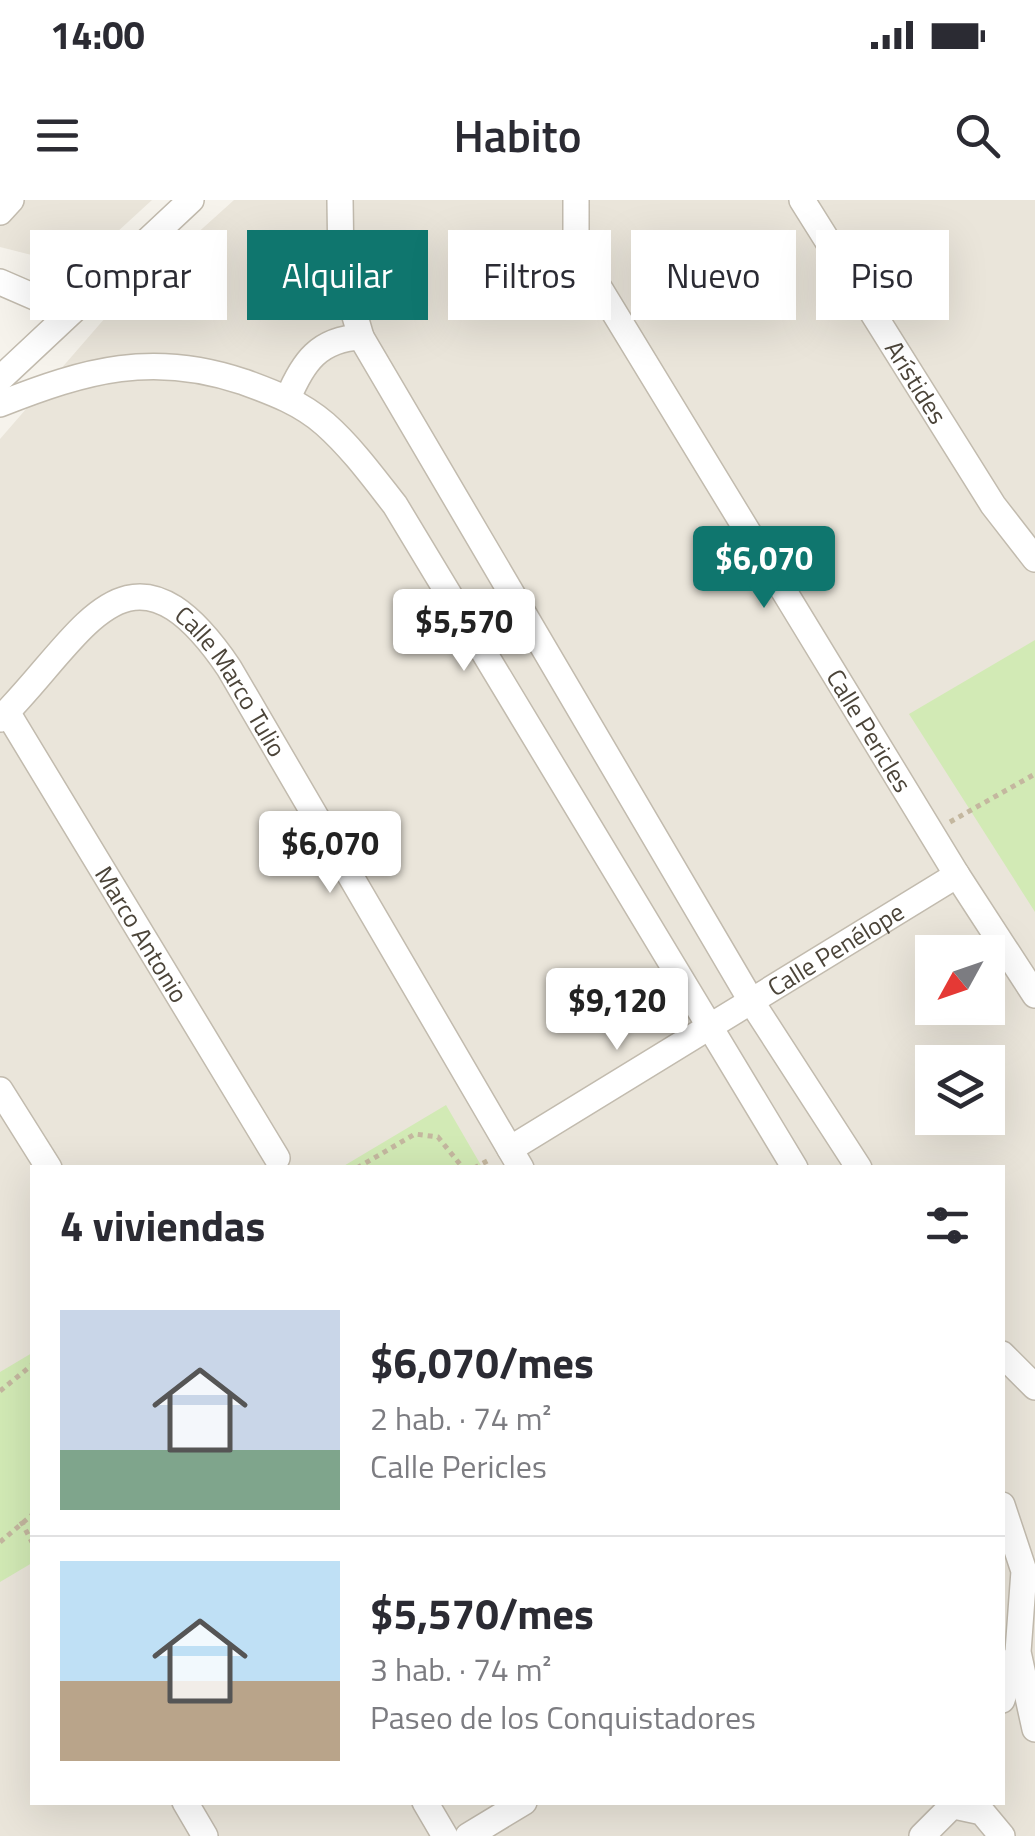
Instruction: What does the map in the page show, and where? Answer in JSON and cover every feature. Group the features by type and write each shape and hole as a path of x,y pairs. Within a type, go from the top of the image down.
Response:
{"street":[{"path":"0,212 11,200"},
{"path":"157,230 190,200"},
{"path":"340,200 341,268 361,337 753,1004 857,1165"},
{"name":"Calle Pericles","path":"576,200 576,240 589,271 957,876 1035,995"},
{"name":"Arístides","path":"802,200 992,505 1035,559"},
{"path":"0,282 30,295"},
{"path":"0,378 59,320"},
{"path":"288,398 300,370 315,350 340,338 361,337"},
{"path":"0,404 67,378 165,364 221,374 288,398 336,436 395,505 794,1165"},
{"name":"Calle Marco Tulio","path":"4,716 82,625 111,604 136,597 162,598 187,614 229,668 515,1158"},
{"name":"Marco Antonio","path":"4,716 277,1158"},
{"name":"Calle Penélope","path":"515,1158 709,1030 957,876"},
{"path":"0,1090 47,1165"},
{"path":"1005,1357 1035,1387"},
{"path":"1005,1512 1029,1565 1018,1652 1005,1691"},
{"path":"1018,1652 1035,1729"},
{"path":"188,1805 205,1836"},
{"path":"426,1805 445,1836"},
{"path":"468,1836 519,1805"},
{"path":"922,1836 954,1805"},
{"path":"958,1805 982,1812 1002,1836"}],"path":[{"path":"930,832 1035,774"},
{"path":"363,1165 415,1134 438,1137 461,1165"},
{"path":"0,1391 30,1367"},
{"path":"0,1542 30,1516"},
{"path":"21,1521 30,1538"}],"shaded area":[{"path":"0,200 152,200 119,230 30,230 30,255 0,247"},
{"path":"234,200 1035,200 1035,1836 0,1836 0,439 103,320 227,320 227,230 201,230"}],"green space":[{"path":"1035,640 1035,912 909,714"},
{"path":"446,1105 481,1165 345,1165"},
{"path":"30,1354 30,1564 0,1582 0,1372"}]}
